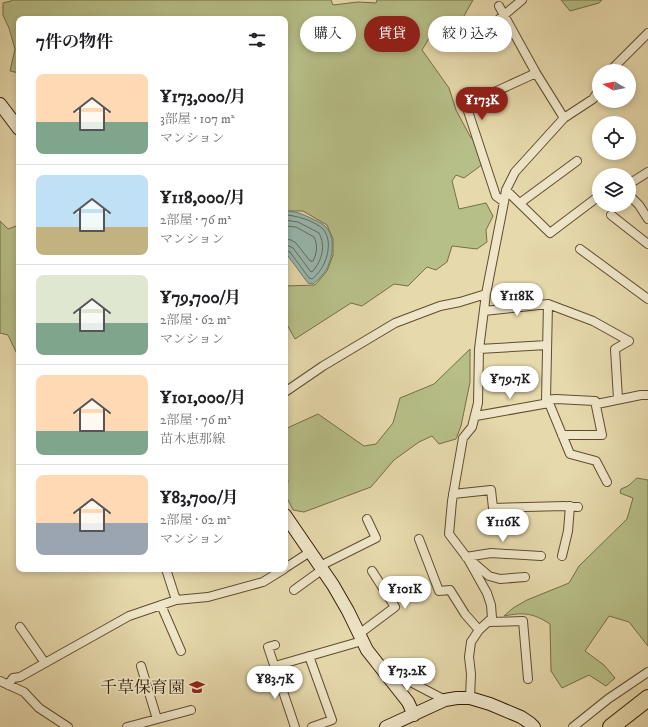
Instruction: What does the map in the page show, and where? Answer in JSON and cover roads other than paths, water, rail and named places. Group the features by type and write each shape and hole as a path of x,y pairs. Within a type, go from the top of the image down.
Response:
{"highway":[{"path":"611,727 648,698"},
{"path":"629,727 648,712"}],"main road":[{"path":"0,104 16,125"},
{"path":"288,519 322,568 348,611 367,650 408,702 414,715"},
{"path":"386,727 445,700 470,698 490,704 521,717 530,722 534,727"}],"street":[{"path":"499,6 504,16 522,0"},
{"path":"512,30 564,118"},
{"path":"617,64 648,33"},
{"path":"504,202 496,196 466,105 536,73"},
{"path":"470,698 471,674 469,657 472,642 479,630 492,618 491,605 466,557 449,534 453,494 463,438 472,427 476,416 478,403 479,349 486,294 506,190 515,172 564,118 592,100"},
{"path":"520,203 577,161"},
{"path":"636,180 648,172"},
{"path":"506,190 550,233 592,201"},
{"path":"636,202 648,219"},
{"path":"611,215 648,244"},
{"path":"580,249 648,299"},
{"path":"288,390 323,366 395,323 440,306 486,294"},
{"path":"484,311 548,304 593,321 629,341 615,349 618,399"},
{"path":"548,304 547,402 570,454 596,461 607,482"},
{"path":"479,349 547,345"},
{"path":"597,404 618,399 648,395"},
{"path":"476,416 556,399 595,401 597,404 602,435 562,435"},
{"path":"453,494 492,490 493,508 574,506 562,556"},
{"path":"294,590 322,568 376,538 367,519"},
{"path":"418,539 439,591 450,590 465,614 479,630"},
{"path":"288,566 310,552"},
{"path":"466,557 491,553 541,556"},
{"path":"466,557 489,576 500,579 524,577"},
{"path":"274,666 309,656 360,638 395,607 372,571"},
{"path":"167,572 176,600"},
{"path":"8,685 14,678 20,677 128,616 176,600 208,597 229,592 263,582 279,572"},
{"path":"161,605 181,651"},
{"path":"489,622 523,621 528,679"},
{"path":"20,627 45,663"},
{"path":"275,645 268,647 295,727"},
{"path":"309,656 332,720 312,727"},
{"path":"378,664 388,668 403,678 445,700"},
{"path":"141,666 157,719"},
{"path":"572,727 608,699 648,672"},
{"path":"0,681 24,692 40,708 68,727"},
{"path":"127,727 191,710"}],"water":[{"path":"288,211 298,213 319,222 325,226 331,235 332,253 326,270 313,284 308,283 288,256"}],"place":[{"name":"千草保育園","path":"197,687"}]}
